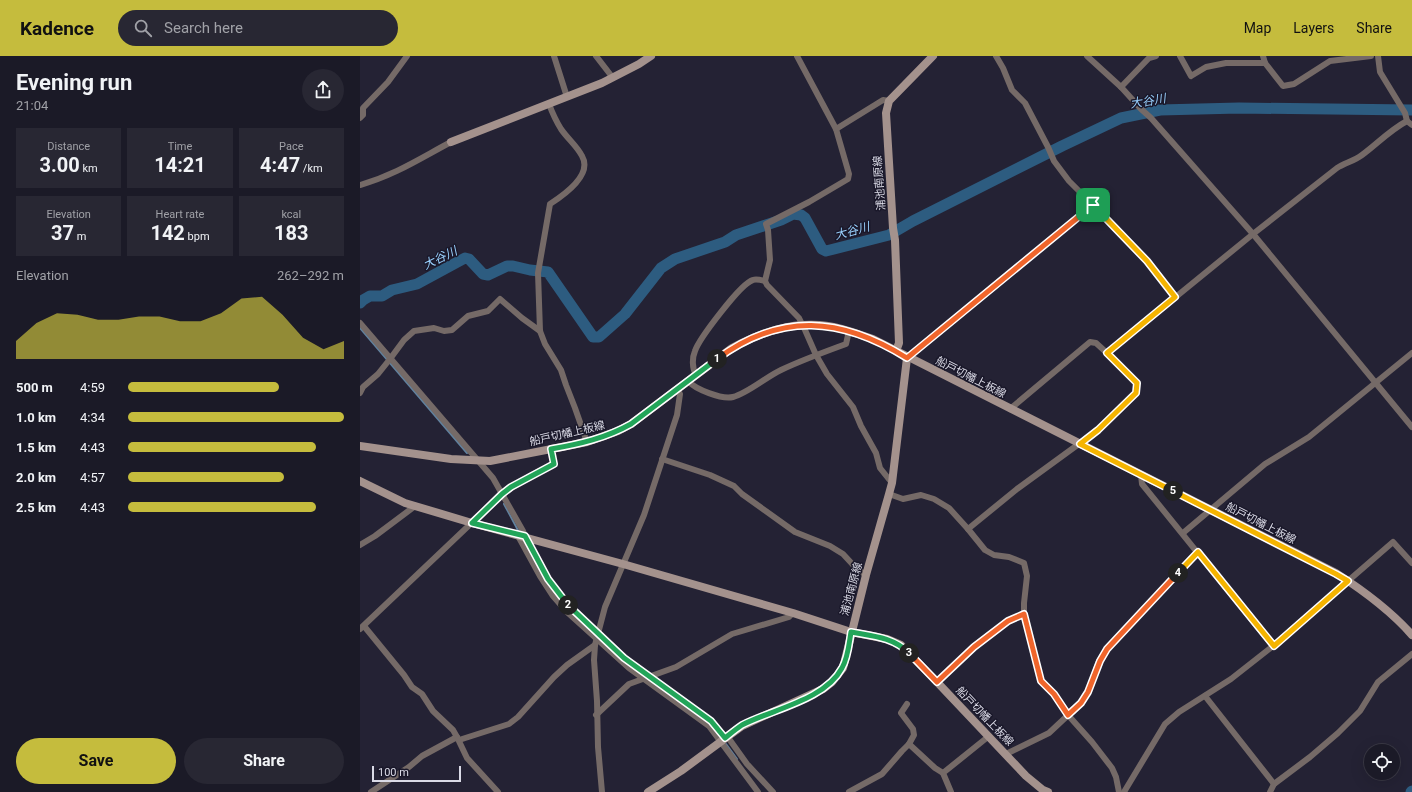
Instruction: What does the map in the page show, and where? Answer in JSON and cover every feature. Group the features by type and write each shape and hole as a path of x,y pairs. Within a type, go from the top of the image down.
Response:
{"main road":[{"path":"451,142 613,78 651,56"},
{"path":"889,101 895,93 934,56"},
{"name":"浦池南原線","path":"889,101 886,113 895,240 899,344 896,351"},
{"name":"船戸切幡上板線","path":"360,446 452,459 478,461 503,459 587,442 618,431 631,424 732,348 748,339 764,333 802,325 828,326 850,331 873,339 907,358 1336,574 1372,598 1394,616 1412,635"},
{"name":"浦池南原線","path":"648,792 681,771 742,726 823,689 832,682 843,668 866,575 892,482 907,358"},
{"name":"船戸切幡上板線","path":"360,481 405,503 415,506 793,613 851,632 887,639 900,645 1026,776 1043,790 1048,792"}],"street":[{"path":"360,118 363,115 363,108 388,82 407,56"},
{"path":"554,56 567,97"},
{"path":"596,56 613,78"},
{"path":"797,56 836,129 849,174 848,178 809,202 766,224 768,230 770,260 765,280 767,285 798,318 827,374 853,406 860,426 876,453 880,468 892,482"},
{"path":"996,56 1003,68 1012,90 1025,103 1048,147 1050,155 1068,182 1093,205 1147,261 1175,297"},
{"path":"1087,56 1121,87 1141,110 1151,118 1253,234 1412,427"},
{"path":"1121,87 1149,58 1156,56"},
{"path":"1180,56 1191,76 1206,67 1226,63 1266,63"},
{"path":"1263,56 1266,63 1283,86 1294,84 1330,61 1371,56"},
{"path":"1378,56 1380,72 1403,111 1406,121 1412,125"},
{"path":"836,129 883,100 889,101"},
{"path":"549,104 561,129 583,157 584,166 580,177 571,189 550,204 538,272 540,331 545,344 561,370 587,442"},
{"path":"1107,353 1253,234 1337,168 1362,155 1406,121"},
{"path":"360,185 401,170 451,142"},
{"path":"907,358 1093,205"},
{"path":"696,375 694,371 693,359 695,350 720,312 743,286 752,280 765,280"},
{"path":"360,393 363,387 378,374 404,340 414,331 434,328 444,332 452,330 468,316 488,311 500,299 540,331"},
{"path":"360,324 389,360 493,478 521,535 540,565 562,598 597,639 625,665 647,678 703,720 724,738 773,792"},
{"path":"688,381 691,385 717,395 728,397 734,396 780,370 846,344 850,331"},
{"path":"968,529 1016,489 1098,430 1136,393 1137,383 1096,343 1090,342 1010,409"},
{"path":"1183,533 1265,464 1308,436 1412,353"},
{"path":"602,792 596,715 597,701 594,660 597,639 605,607 644,515 677,415 680,394 677,390"},
{"path":"498,792 467,758 453,730 433,711 422,694 412,687 394,662 362,628 501,495 530,476 554,464 551,449"},
{"path":"662,459 710,475 734,486 742,494 795,532 830,546 843,554 856,568 866,575"},
{"path":"1141,475 1142,484 1274,646"},
{"path":"889,494 903,499 921,495 934,499 949,508 985,550 1024,563 1028,576 1024,614 1041,681 1054,694 1068,715 1092,742 1112,768 1116,777 1119,792"},
{"path":"360,544 375,536 415,506"},
{"path":"1124,792 1165,724 1179,712 1232,679 1274,646 1393,542 1412,563"},
{"path":"1006,754 1049,733 1081,703 1088,692 1100,661 1107,649 1198,552"},
{"path":"596,715 629,684 676,667 732,634 789,617 793,613"},
{"path":"937,682 974,647 1008,621 1024,614"},
{"path":"371,792 409,767 422,756 458,739 509,724 518,717 554,677 597,639"},
{"path":"1270,792 1274,784 1310,757 1338,733 1360,711 1378,682 1412,654"},
{"path":"1205,696 1274,784"},
{"path":"849,792 882,774 909,744 914,735 913,729 901,713 907,704"},
{"path":"944,773 989,736"},
{"path":"724,738 758,792"},
{"path":"909,744 935,768 944,773 951,792"}],"waterway":[{"name":"大谷川","path":"360,303 370,296 382,296 392,290 417,284 465,258 469,259 483,274 488,275 507,266 548,272 593,337 599,337 625,314 661,268 675,259 725,242 736,235 781,220 793,214 801,215 805,218 822,249 826,251 889,235 913,221 1121,118 1160,110 1239,108 1412,110"},
{"path":"360,328 467,453"},
{"path":"504,504 520,534"},
{"path":"726,744 737,759"}],"route":[{"path":"1093,205 1147,261 1175,297 1107,353 1137,383 1136,393 1098,430 1080,444 1348,581 1274,646 1198,552 1107,649 1100,661 1088,692 1081,703 1068,715 1054,694 1041,681 1024,614 1008,621 974,647 937,682 900,645 887,639 851,632 843,668 832,682 823,689 805,698 742,726 725,738 711,721 624,658 569,607 548,579 525,536 472,523 511,487 554,464 551,449 587,442 603,437 631,424 732,348 748,339 782,328 802,325 828,326 850,331 873,339 907,358 1093,205"}]}
